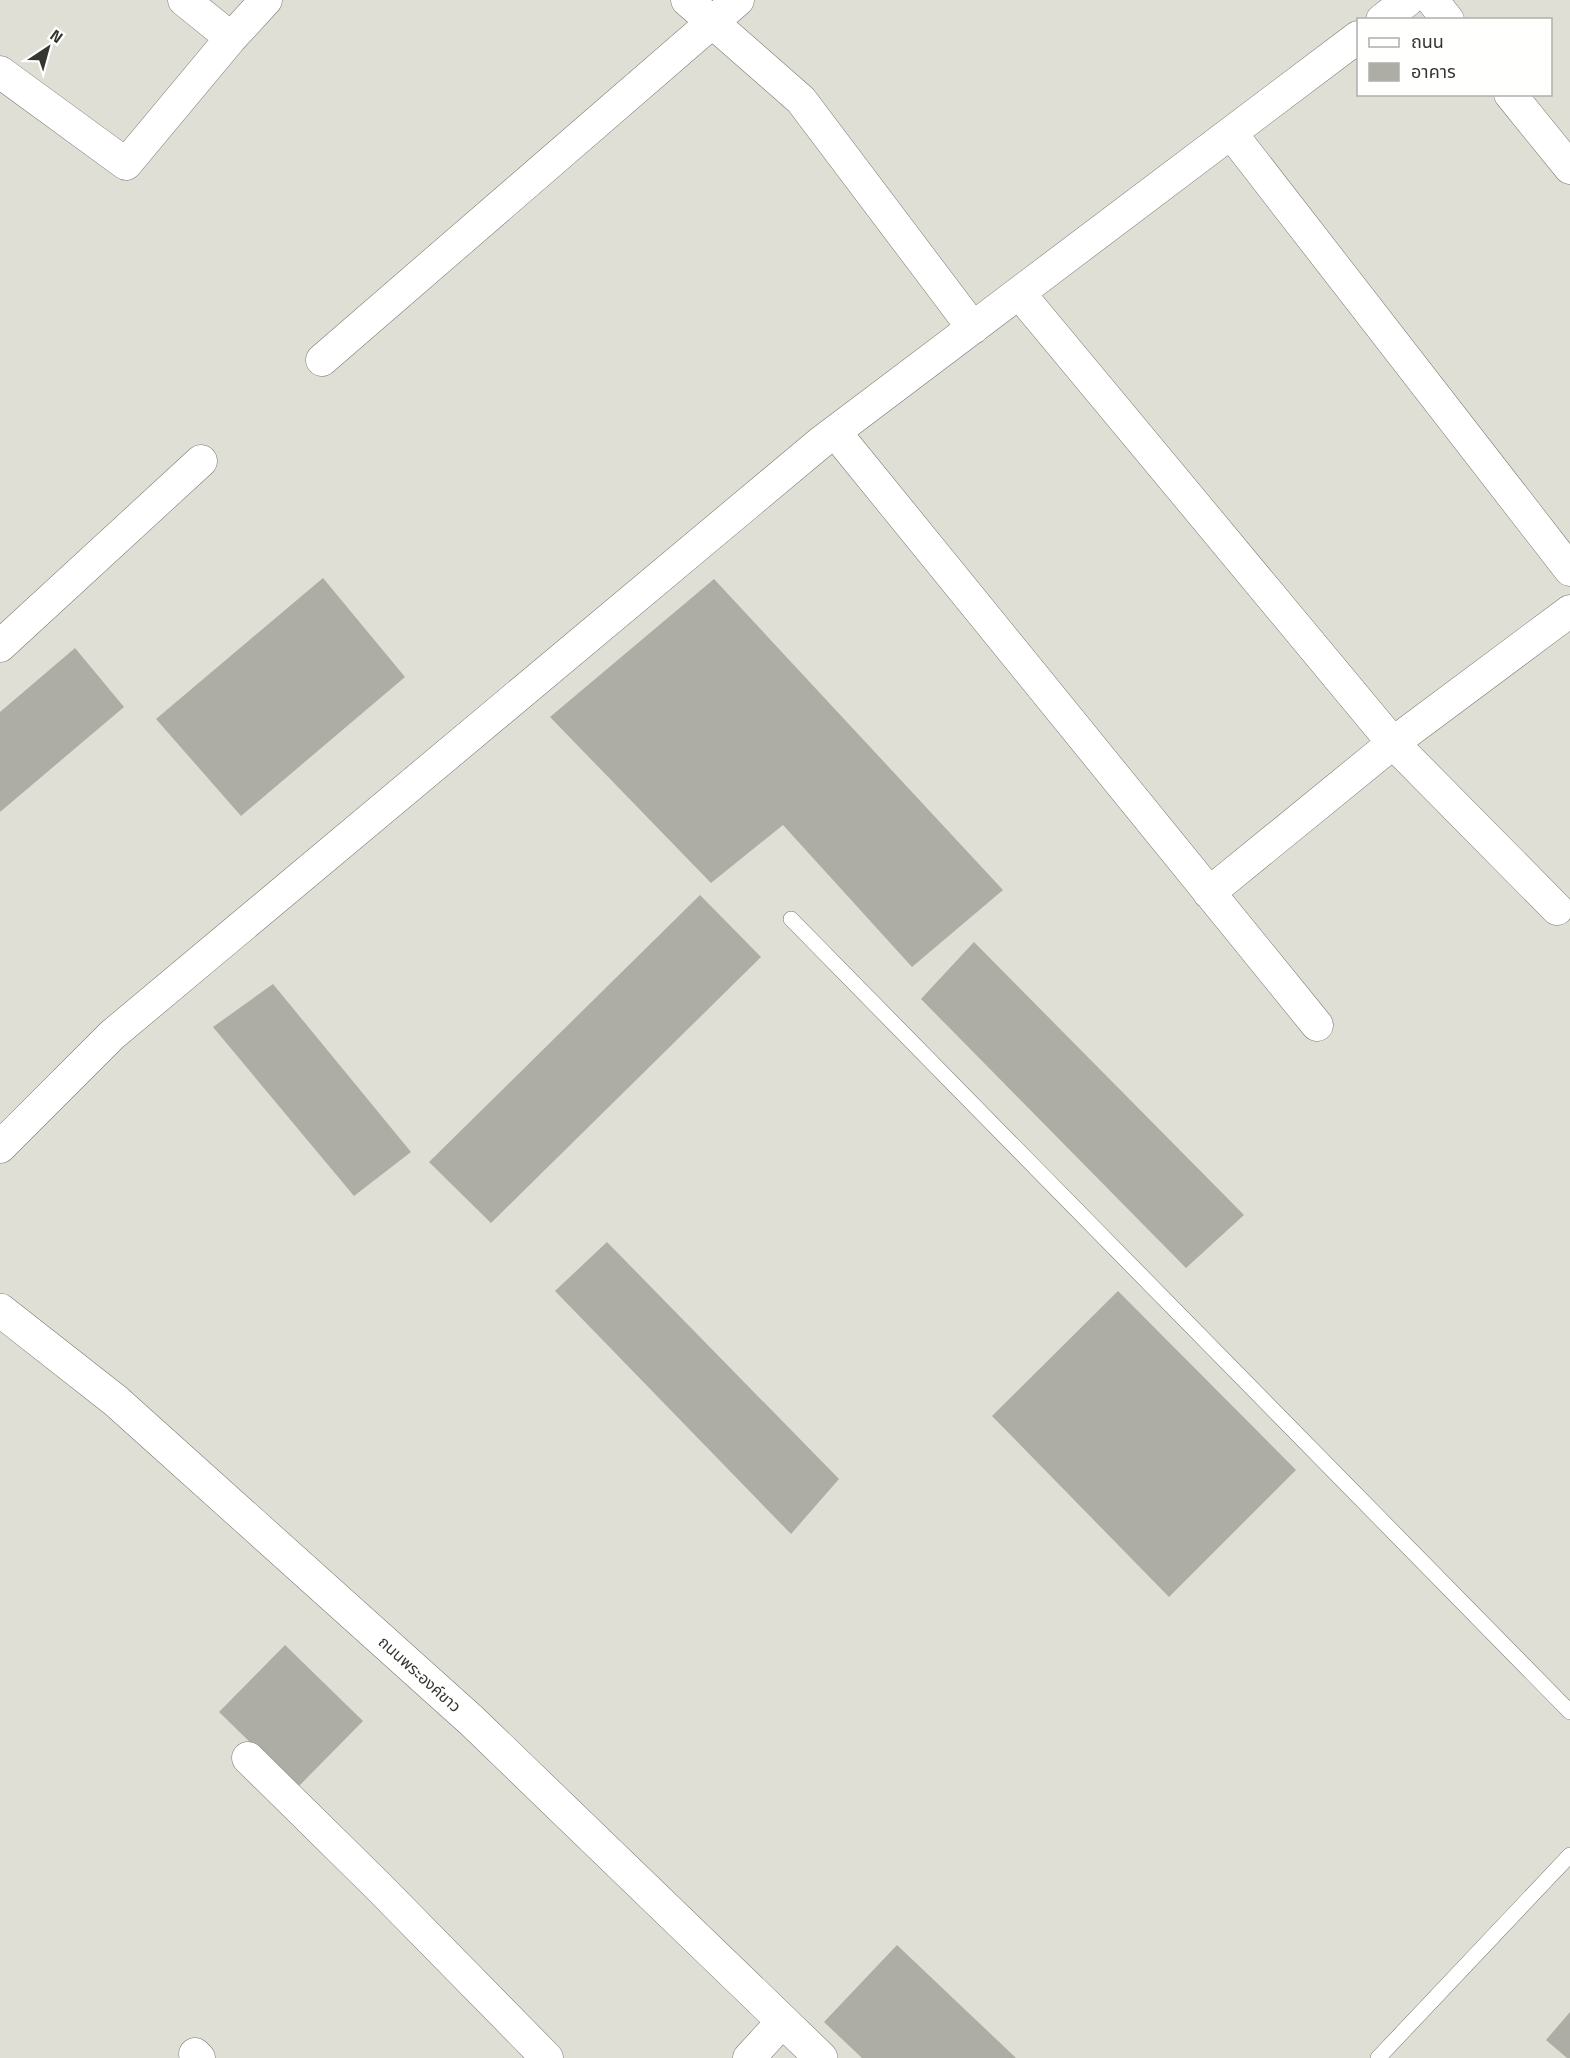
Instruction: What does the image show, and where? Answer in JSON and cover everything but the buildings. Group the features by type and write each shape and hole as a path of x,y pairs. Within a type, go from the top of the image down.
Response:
{"street":[{"path":"184,0 231,38"},
{"path":"0,72 126,164 231,38 266,0"},
{"path":"687,0 801,100 973,328"},
{"path":"322,360 738,0"},
{"path":"1385,18 1408,0"},
{"path":"1431,0 1446,18"},
{"path":"0,1147 112,1035 835,432 1357,38"},
{"path":"1512,96 1570,168"},
{"path":"1231,133 1570,570"},
{"path":"1019,293 1393,743 1557,909"},
{"path":"835,432 1317,1025"},
{"path":"0,646 201,461"},
{"path":"1209,893 1393,743 1570,611"},
{"name":"ถนนพระองค์ขาว","path":"0,1310 116,1401 472,1721 821,2058"},
{"path":"248,1758 547,2058"},
{"path":"748,2058 783,2021"}],"lane":[{"path":"791,919 1570,1712"},
{"path":"1378,2058 1570,1855"}]}
